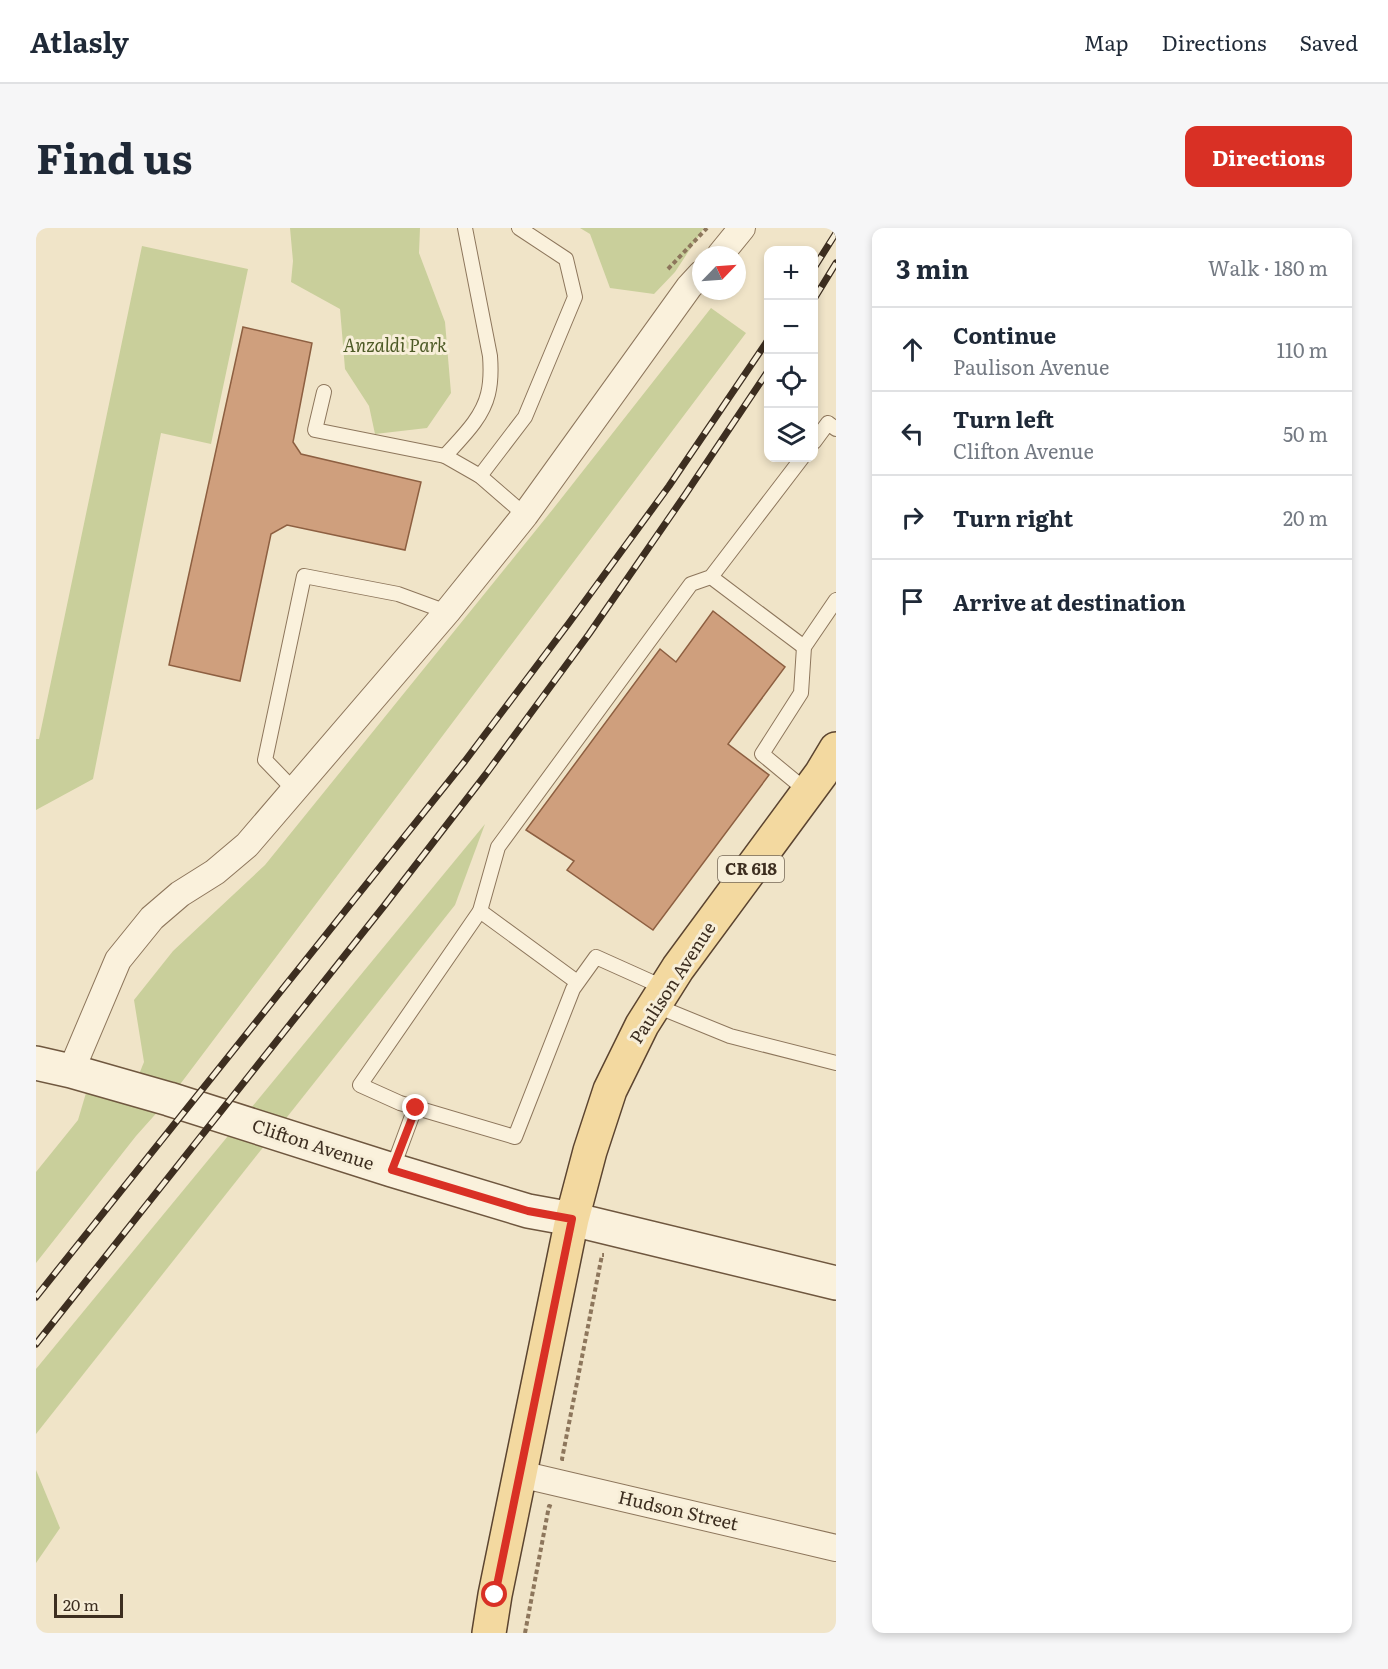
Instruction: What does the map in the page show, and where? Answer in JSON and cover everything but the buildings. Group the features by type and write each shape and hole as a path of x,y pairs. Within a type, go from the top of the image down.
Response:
{"main road":[{"name":"Paulison Avenue","path":"489,1633 519,1474 572,1219 590,1151 610,1090 642,1025 660,996 808,792 836,749"},
{"name":"Clifton Avenue","path":"36,1063 169,1099 528,1211 572,1219 836,1283"}],"street":[{"path":"727,246 742,228"},
{"path":"71,1071 105,987 124,952 152,918 180,894 215,872 248,845 447,612 525,515 692,284"},
{"name":"Hudson Street","path":"519,1474 836,1548"}],"lane":[{"path":"445,456 477,419 488,394 491,376 490,356 465,228"},
{"path":"480,476 525,417 575,297 566,259 519,228"},
{"path":"324,392 315,430 445,456 480,476 525,515"},
{"path":"818,436 828,423 836,429"},
{"path":"799,462 711,577 691,584 498,847 480,910 360,1085 400,1103 515,1137 573,989 596,957 730,1036 836,1063"},
{"path":"294,790 266,760 304,576 398,594 447,612"},
{"path":"711,577 804,647"},
{"path":"808,792 762,754 801,693 804,647 836,600"},
{"path":"480,910 577,982"},
{"path":"392,1170 416,1108"}],"path":[{"path":"668,270 707,228"},
{"path":"573,1461 562,1459 564,1447 602,1255 613,1258"},
{"path":"525,1633 549,1506 561,1509"}],"green space":[{"name":"Anzaldi Park","path":"290,228 420,228 419,253 445,322 451,393 427,428 375,434 369,406 345,369 340,309 291,282 293,261"},
{"path":"580,228 704,228 675,272 654,294 610,288 590,234"},
{"path":"142,246 248,269 211,444 161,433 93,779 36,810 36,739 39,739"},
{"path":"711,308 746,333 169,1099 136,1136 36,1263 36,1172 78,1120 91,1076 133,1089 144,1062 134,1000 173,951 265,865 553,509"},
{"path":"485,824 455,905 36,1434 36,1369"},
{"path":"36,1470 60,1528 36,1563"}],"railway":[{"path":"818,262 836,233"},
{"path":"818,292 836,263"},
{"path":"36,1297 465,761 669,486 764,346"},
{"path":"36,1344 486,774 589,634 764,377"}],"route":[{"path":"416,1108 392,1170 528,1211 572,1219 495,1595"}]}
